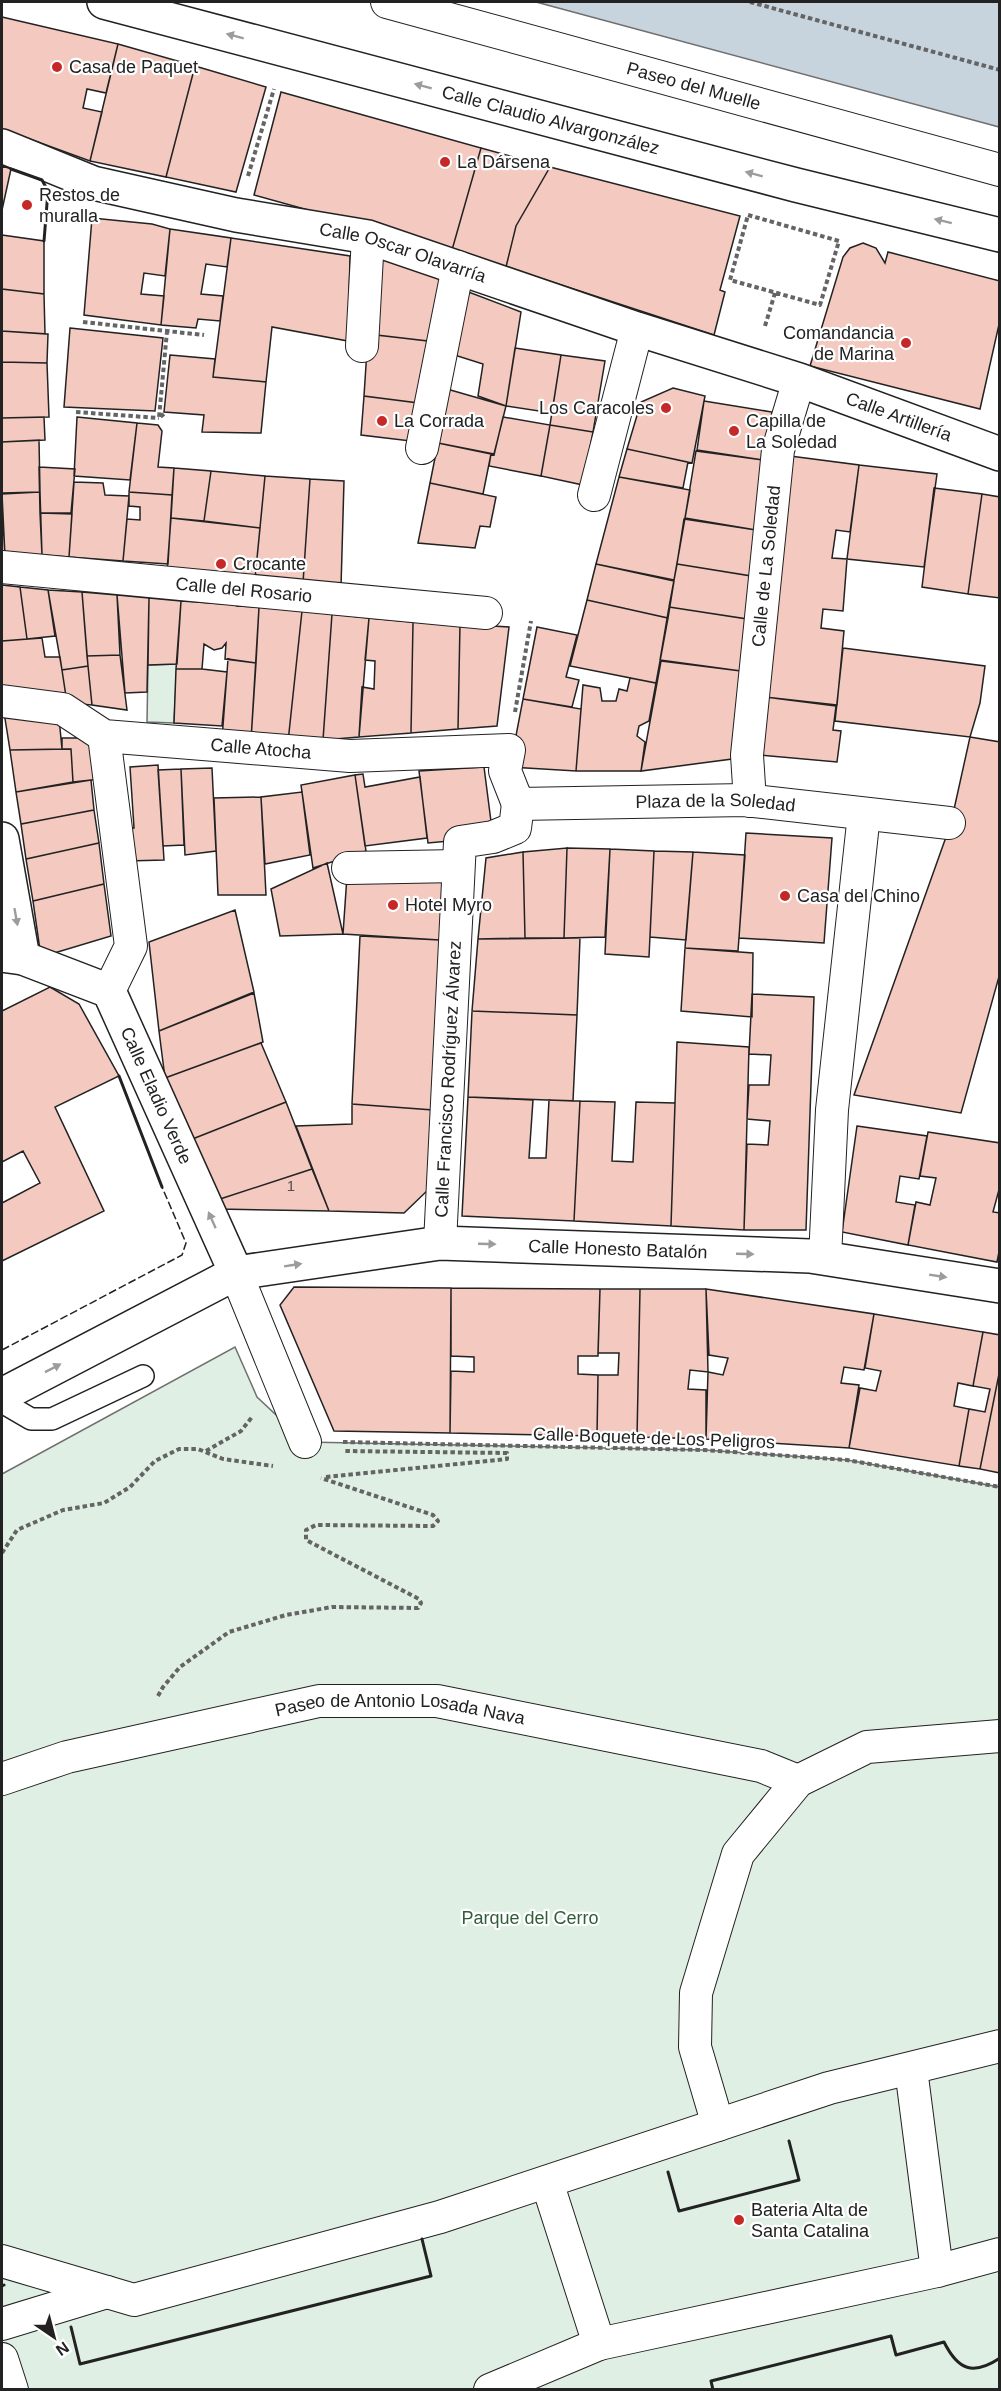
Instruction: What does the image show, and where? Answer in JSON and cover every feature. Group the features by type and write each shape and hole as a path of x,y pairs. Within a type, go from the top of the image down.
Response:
{"street":[{"name":"Calle Claudio Alvargonzález","path":"104,2 796,185 999,235"},
{"name":"Paseo del Muelle","path":"387,2 999,170"},
{"name":"Calle Oscar Olavarría","path":"2,146 93,183 236,216 368,237 637,329 799,380"},
{"path":"362,346 368,237"},
{"path":"422,448 458,267"},
{"path":"594,495 637,329"},
{"name":"Calle Artillería","path":"799,380 996,450"},
{"name":"Calle de La Soledad","path":"750,801 747,755 778,450 799,380"},
{"name":"Calle del Rosario","path":"2,567 486,613"},
{"name":"Calle Atocha","path":"2,701 63,708 104,736 350,756 507,760"},
{"path":"2,839 12,957 109,990 131,946 104,736"},
{"path":"507,760 518,804"},
{"name":"Plaza de la Soledad","path":"518,804 750,801 949,823"},
{"name":"Calle Francisco Rodríguez Álvarez","path":"440,1243 460,842 493,837 515,828 518,804"},
{"path":"825,1258 832,1110 864,814"},
{"path":"348,868 458,866"},
{"name":"Calle Eladio Verde","path":"109,990 236,1273 305,1442"},
{"name":"Calle Honesto Batalón","path":"2,1395 236,1273 440,1243 825,1258 999,1286"},
{"name":"Paseo de Antonio Losada Nava","path":"2,1779 68,1757 319,1701 437,1701 762,1766 798,1781"},
{"path":"718,2125 695,2048 696,1993 738,1854 798,1781 867,1747 999,1736"},
{"path":"12,2264 134,2300 440,2217 829,2088 999,2046"},
{"path":"911,2068 937,2271"},
{"path":"547,2182 599,2344"},
{"path":"490,2390 599,2344 937,2271 999,2254"},
{"path":"2,2324 107,2292"},
{"path":"2,2359 12,2390"}],"lane":[{"path":"2,1402 31,1419 52,1419 143,1376"}],"path":[{"path":"750,2 999,70"},
{"path":"236,216 276,79"},
{"path":"748,215 839,241 820,305 776,293 730,280 748,215"},
{"path":"765,327 776,293"},
{"path":"82,322 204,335"},
{"path":"159,418 167,331"},
{"path":"76,412 159,418 164,414"},
{"path":"507,760 531,621"},
{"path":"205,1451 241,1431 253,1415"},
{"name":"Calle Boquete de Los Peligros","path":"320,1478 507,1459 507,1452 339,1450 339,1442 705,1450 824,1458 999,1487"},
{"path":"2,1553 17,1530 63,1510 104,1503 130,1487 155,1461 179,1449 198,1449 223,1459 280,1467"},
{"path":"146,1739 151,1710 163,1687 180,1667 229,1632 286,1615 332,1606 418,1608 421,1603 419,1599 306,1540 306,1530 316,1525 433,1526 438,1521 433,1515 310,1475"}],"green space":[{"path":"177,664 174,723 147,722 148,665"},
{"name":"Parque del Cerro","path":"235,1347 257,1397 305,1442 705,1450 847,1460 999,1487 999,2389 2,2389 2,1474"}],"shaded area":[{"path":"536,2 999,2 999,127"}],"building":[{"name":"Casa de Paquet","path":"2,17 118,44 106,93 87,89 83,108 102,112 90,161 2,129"},
{"path":"118,44 195,66 166,177 90,161"},
{"path":"195,66 266,87 236,192 166,177"},
{"path":"281,92 481,148 452,250 254,195"},
{"path":"481,148 550,167 516,226 506,267 452,250"},
{"path":"3,166 11,169 2,210 2,169"},
{"path":"550,167 740,216 720,290 725,292 714,335 506,267 516,226"},
{"path":"92,218 152,224 170,229 165,276 144,273 141,294 164,296 161,325 84,315"},
{"path":"170,229 231,238 227,267 206,264 201,294 223,296 220,321 198,319 196,328 161,325"},
{"path":"2,235 44,241 44,294 2,289"},
{"path":"231,238 350,256 348,341 272,327 266,382 213,377"},
{"name":"Comandancia de Marina","path":"863,243 876,248 885,263 888,252 1000,281 1000,320 980,409 810,366 843,257 850,248"},
{"path":"376,253 448,274 436,342 368,334"},
{"path":"458,288 521,312 506,406 478,396 483,364 445,352"},
{"path":"2,289 44,294 45,334 2,331"},
{"path":"70,328 163,338 155,411 64,407"},
{"path":"2,331 48,334 47,363 2,362"},
{"path":"368,334 436,342 426,404 364,396"},
{"path":"515,348 561,355 552,413 506,406"},
{"path":"170,355 215,359 213,377 266,382 261,433 202,432 204,415 164,412"},
{"path":"561,355 605,361 593,432 550,425"},
{"path":"2,362 47,363 49,417 2,418"},
{"path":"673,388 705,396 692,463 627,449 641,402"},
{"path":"447,389 506,406 494,454 438,443"},
{"path":"364,396 426,404 419,442 361,435"},
{"name":"Capilla de La Soledad","path":"704,401 772,412 763,460 697,450"},
{"path":"44,417 45,440 2,442 2,418"},
{"path":"77,417 137,423 130,480 74,476"},
{"path":"503,417 550,425 541,476 489,466"},
{"path":"137,423 158,425 162,431 158,467 174,468 172,495 129,492"},
{"path":"550,425 593,432 583,485 541,476"},
{"path":"39,440 40,492 2,493 2,442"},
{"path":"438,443 491,454 483,494 430,483"},
{"path":"627,449 688,462 683,488 619,477"},
{"path":"696,451 763,460 756,530 685,518"},
{"path":"790,456 859,465 850,532 836,530 832,558 847,559 843,611 823,609 821,628 844,631 837,705 765,697"},
{"path":"859,465 937,474 924,567 847,559"},
{"path":"39,467 75,469 71,513 40,513"},
{"path":"174,468 211,471 204,521 171,518"},
{"path":"211,471 265,476 260,528 204,521"},
{"path":"265,476 310,479 303,583 255,579"},
{"path":"619,477 690,490 674,580 596,564"},
{"path":"310,479 344,481 341,587 303,583"},
{"path":"74,482 103,483 105,495 129,496 123,561 69,557"},
{"path":"430,483 496,497 490,527 480,526 475,548 418,543"},
{"path":"934,488 982,494 968,594 922,587"},
{"path":"40,492 42,555 5,556 2,494"},
{"path":"129,492 172,495 168,564 123,561 127,519 140,520 140,507 129,506"},
{"path":"982,494 1000,497 1000,598 968,594"},
{"path":"2,504 5,556 2,557"},
{"path":"40,513 72,514 69,557 42,555"},
{"path":"171,518 260,528 255,579 167,571"},
{"path":"684,519 756,530 751,576 677,564"},
{"path":"596,564 674,581 668,618 587,600"},
{"path":"677,564 751,576 747,619 669,607"},
{"path":"2,585 20,587 27,639 2,641"},
{"path":"20,587 48,590 55,636 27,639"},
{"path":"48,590 82,592 88,666 62,670"},
{"path":"82,592 117,595 120,655 87,656"},
{"path":"117,595 149,598 147,692 125,693"},
{"path":"149,598 181,601 177,664 148,665"},
{"path":"224,600 240,602 237,606 259,607 256,663 225,659 226,643 222,648 214,650 204,644 202,669 176,669 181,601 224,604"},
{"path":"587,600 668,618 656,683 570,666"},
{"path":"259,607 302,611 288,742 251,740"},
{"path":"669,607 747,619 741,671 660,660"},
{"path":"302,611 332,614 323,740 288,742"},
{"path":"332,614 369,618 359,737 323,740"},
{"path":"369,618 413,622 411,733 359,737 362,687 374,689 375,661 365,660"},
{"path":"413,622 460,624 458,729 411,733"},
{"path":"460,624 509,627 497,726 458,729"},
{"path":"537,627 577,635 566,677 579,680 572,707 523,699"},
{"path":"42,638 45,657 60,657 67,703 2,693 2,641"},
{"path":"843,648 985,666 980,703 970,737 835,721"},
{"path":"120,655 127,710 92,705 87,656"},
{"path":"228,659 256,663 251,740 222,739"},
{"path":"661,661 741,671 732,759 641,771"},
{"path":"88,666 92,705 67,703 62,670"},
{"path":"176,669 227,672 222,726 174,723"},
{"path":"630,678 656,683 649,721 639,726 637,736 645,742 641,771 576,771 583,685 600,688 602,701 616,701 619,689 627,691"},
{"path":"765,697 836,706 833,730 841,731 837,762 758,755"},
{"path":"523,699 581,709 576,771 510,767"},
{"path":"3,706 59,718 62,749 10,750"},
{"path":"970,737 1000,742 1000,973 961,1113 854,1095 951,823"},
{"path":"62,738 99,738 100,779 73,782 71,749 62,749"},
{"path":"71,749 73,782 16,792 10,750"},
{"path":"158,765 164,860 127,861 125,828 134,828 130,767"},
{"path":"484,767 493,837 428,843 419,771"},
{"path":"212,768 216,851 185,855 181,769"},
{"path":"181,769 184,845 163,846 158,770"},
{"path":"363,774 365,787 420,777 427,838 365,846 355,775"},
{"path":"355,775 366,851 313,868 301,785"},
{"path":"91,780 94,810 21,824 16,792"},
{"path":"302,792 310,855 265,864 261,797"},
{"path":"261,797 266,895 218,895 214,798"},
{"path":"94,810 99,843 26,859 21,824"},
{"name":"Casa del Chino","path":"746,833 832,838 824,943 739,938"},
{"path":"99,843 104,884 33,901 26,859"},
{"path":"567,848 564,938 525,938 523,852"},
{"path":"567,848 610,849 605,937 564,938"},
{"path":"610,849 654,851 649,957 605,954"},
{"path":"654,851 693,852 686,940 650,937"},
{"path":"523,852 525,938 478,939 486,858"},
{"path":"693,852 745,855 738,951 685,948"},
{"path":"327,863 343,934 280,936 271,889"},
{"name":"Hotel Myro","path":"443,874 440,940 343,934 347,876"},
{"path":"104,884 111,936 41,957 33,901"},
{"path":"235,910 254,992 159,1031 149,942"},
{"path":"360,936 440,940 433,1110 352,1104"},
{"path":"580,938 577,1015 472,1011 478,939"},
{"path":"685,948 753,953 752,1017 681,1011"},
{"path":"50,987 79,1004 119,1076 55,1107 104,1211 2,1261 2,1203 40,1183 23,1151 2,1162 2,1011"},
{"path":"254,993 263,1042 165,1078 159,1031"},
{"path":"752,994 814,997 806,1230 744,1230 747,1144 768,1145 770,1121 747,1119 749,1085 769,1085 771,1055 749,1054"},
{"path":"472,1011 577,1015 573,1101 468,1097"},
{"path":"677,1042 749,1047 744,1230 671,1226"},
{"path":"261,1043 286,1102 190,1140 165,1078"},
{"path":"468,1097 533,1100 529,1158 546,1158 549,1100 580,1101 574,1221 462,1216"},
{"path":"580,1101 615,1102 612,1161 633,1162 636,1102 675,1103 671,1226 574,1221"},
{"path":"286,1102 312,1169 214,1201 190,1140"},
{"path":"352,1104 433,1110 429,1189 404,1213 329,1211 296,1126 352,1124"},
{"path":"857,1126 927,1136 919,1179 900,1176 896,1202 915,1205 908,1245 842,1232"},
{"path":"928,1132 1000,1143 1000,1186 993,1212 1000,1213 1000,1247 997,1262 908,1245 916,1202 930,1205 936,1178 920,1176"},
{"path":"312,1169 329,1211 218,1209 214,1201"},
{"path":"294,1287 451,1288 450,1433 334,1431 280,1305"},
{"path":"451,1288 600,1289 598,1356 578,1356 578,1374 598,1375 597,1436 450,1433 451,1371 474,1372 474,1357 451,1356"},
{"path":"600,1289 640,1289 637,1437 597,1436 598,1375 618,1375 619,1353 598,1353"},
{"path":"640,1289 706,1289 708,1372 690,1370 688,1389 706,1390 706,1439 637,1437"},
{"path":"706,1289 874,1314 864,1370 844,1367 841,1383 859,1385 849,1448 706,1439 708,1372 723,1375 728,1358 709,1355"},
{"path":"874,1314 983,1332 973,1386 958,1383 954,1406 969,1409 959,1466 849,1448 860,1388 876,1391 881,1371 865,1368"},
{"path":"983,1332 1000,1335 1000,1369 980,1469 959,1466 969,1409 985,1412 990,1389 973,1386"},
{"path":"1000,1369 1000,1473 980,1469"}],"fence":[{"path":"2,1350 182,1255 186,1243 162,1187"}],"wall":[{"path":"11,169 42,180 48,191 44,241"},
{"path":"119,1076 162,1187"},
{"path":"668,2172 679,2211 799,2180 789,2141"},
{"path":"71,2327 80,2364 431,2276 422,2239"},
{"path":"713,2390 711,2381 891,2336 896,2355 944,2342 955,2359 967,2367 982,2367 1000,2358"}],"place":[{"name":"Casa de Paquet","path":"57,67"},
{"name":"La Dársena","path":"445,162"},
{"name":"Restos de muralla","path":"27,205"},
{"name":"Comandancia de Marina","path":"906,343"},
{"name":"Los Caracoles","path":"666,408"},
{"name":"La Corrada","path":"382,421"},
{"name":"Capilla de La Soledad","path":"734,431"},
{"name":"Crocante","path":"221,564"},
{"name":"Casa del Chino","path":"785,896"},
{"name":"Hotel Myro","path":"393,905"},
{"name":"Bateria Alta de Santa Catalina","path":"739,2220"}]}
